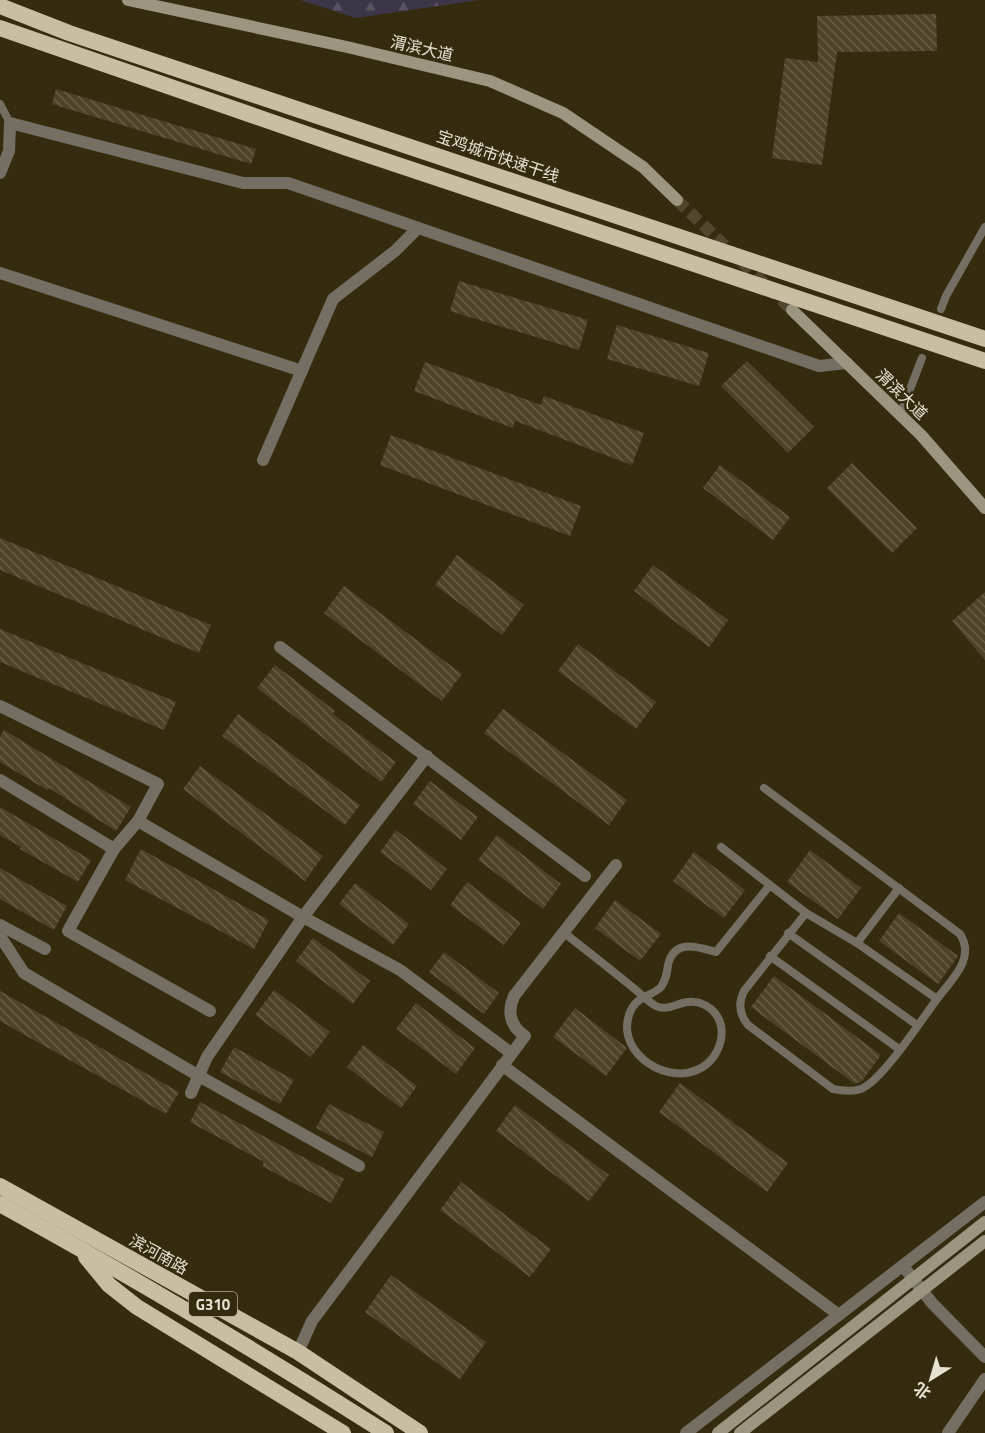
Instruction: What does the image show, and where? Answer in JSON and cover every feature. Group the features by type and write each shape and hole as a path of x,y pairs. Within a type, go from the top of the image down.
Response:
{"highway":[{"name":"宝鸡城市快速干线","path":"0,6 69,33 985,339"},
{"path":"0,28 332,143 985,361"},
{"name":"滨河南路","path":"0,1186 298,1352 420,1433"},
{"name":"G310","path":"0,1204 285,1369 386,1433"},
{"path":"77,1247 109,1285 137,1307 344,1433"}],"main road":[{"name":"渭滨大道","path":"128,0 347,47 490,81 563,113 643,167 676,200"},
{"name":"渭滨大道","path":"792,310 921,435 985,508"},
{"path":"718,1433 985,1222"},
{"path":"740,1433 985,1241"}],"street":[{"path":"0,173 9,151 10,123 243,183 288,183 819,366 847,363"},
{"path":"263,460 333,299 395,251 418,228"},
{"path":"0,273 302,371"},
{"path":"280,647 585,876"},
{"path":"0,706 158,784 138,821 114,849 68,931 210,1011"},
{"path":"190,1093 207,1057 303,917 427,756"},
{"path":"0,780 114,849"},
{"path":"138,821 303,917 400,970 511,1053"},
{"path":"298,1352 312,1321 525,1036 516,1028 510,1017 514,996 616,865"},
{"path":"0,925 45,949"},
{"path":"0,936 24,973 199,1076 359,1166"},
{"path":"502,1065 839,1315"},
{"path":"686,1433 985,1202"},
{"path":"903,1266 932,1303 985,1357"},
{"path":"948,1433 985,1379"}],"lane":[{"path":"0,104 10,123"},
{"path":"941,309 985,227"},
{"path":"900,415 922,358"},
{"path":"764,788 960,934 965,944 965,961 899,1049 867,1086 852,1091 833,1089 748,1025 740,1009 741,996 788,933 806,913"},
{"path":"721,848 806,913 856,943 937,999"},
{"path":"563,932 643,995 657,1006 667,1008 686,1001 700,1003 711,1010 719,1020 722,1033 720,1048 712,1060 696,1070 677,1074 659,1070 643,1060 633,1045 628,1028 632,1009 643,995 650,994 661,986 667,974 670,958 676,950 688,945 716,952 770,885"},
{"path":"856,943 899,888"},
{"path":"788,933 917,1025"},
{"path":"770,956 899,1049"}],"green space":[{"path":"300,0 479,0 356,18"}],"building":[{"path":"936,14 937,51 837,52 822,165 772,158 785,58 818,62 817,16"},
{"path":"56,89 256,149 251,164 52,104"},
{"path":"459,281 588,320 579,350 450,311"},
{"path":"617,325 709,353 699,386 607,359"},
{"path":"747,361 814,427 788,453 721,386"},
{"path":"425,362 541,405 544,396 644,433 632,465 515,421 513,428 414,391"},
{"path":"391,435 581,506 570,536 380,465"},
{"path":"852,463 917,528 892,553 827,488"},
{"path":"720,465 790,517 773,540 703,488"},
{"path":"0,538 211,625 199,653 0,570"},
{"path":"457,555 524,605 502,635 435,585"},
{"path":"653,565 728,620 709,647 634,591"},
{"path":"344,586 462,674 442,701 324,613"},
{"path":"985,592 985,660 952,621"},
{"path":"0,629 176,702 164,730 0,662"},
{"path":"578,644 656,702 636,729 558,671"},
{"path":"275,665 335,711 333,714 396,762 381,782 257,688"},
{"path":"503,709 627,800 609,825 484,733"},
{"path":"238,714 360,805 345,825 222,736"},
{"path":"4,730 131,807 116,831 49,788 47,790 0,762 0,737"},
{"path":"200,766 323,856 305,881 183,789"},
{"path":"430,781 478,817 461,840 413,804"},
{"path":"0,807 91,860 78,882 0,835"},
{"path":"396,830 447,869 431,890 380,852"},
{"path":"497,835 561,884 543,909 478,860"},
{"path":"141,849 269,920 254,949 125,880"},
{"path":"810,850 861,888 838,919 787,882"},
{"path":"694,852 745,890 724,918 673,881"},
{"path":"0,868 67,906 54,930 0,899"},
{"path":"467,882 521,923 504,945 450,905"},
{"path":"355,883 409,924 393,945 339,904"},
{"path":"615,900 661,934 640,961 595,928"},
{"path":"899,913 958,956 938,984 879,941"},
{"path":"313,938 370,981 353,1004 296,961"},
{"path":"444,952 499,993 484,1014 429,972"},
{"path":"774,976 881,1055 862,1081 855,1084 751,1007"},
{"path":"274,990 330,1032 311,1057 255,1015"},
{"path":"0,991 179,1092 166,1114 0,1021"},
{"path":"416,1003 475,1048 456,1074 396,1029"},
{"path":"575,1008 627,1048 606,1076 553,1037"},
{"path":"363,1045 417,1086 401,1108 347,1067"},
{"path":"234,1047 294,1080 280,1104 220,1072"},
{"path":"680,1083 788,1163 767,1192 659,1112"},
{"path":"200,1102 344,1179 331,1203 262,1166 264,1162 190,1122"},
{"path":"329,1104 384,1132 372,1157 316,1128"},
{"path":"515,1105 609,1175 589,1201 496,1131"},
{"path":"461,1182 551,1249 530,1277 440,1210"},
{"path":"391,1275 486,1342 460,1379 365,1312"}],"tunnel":[{"path":"677,200 792,310"}]}
